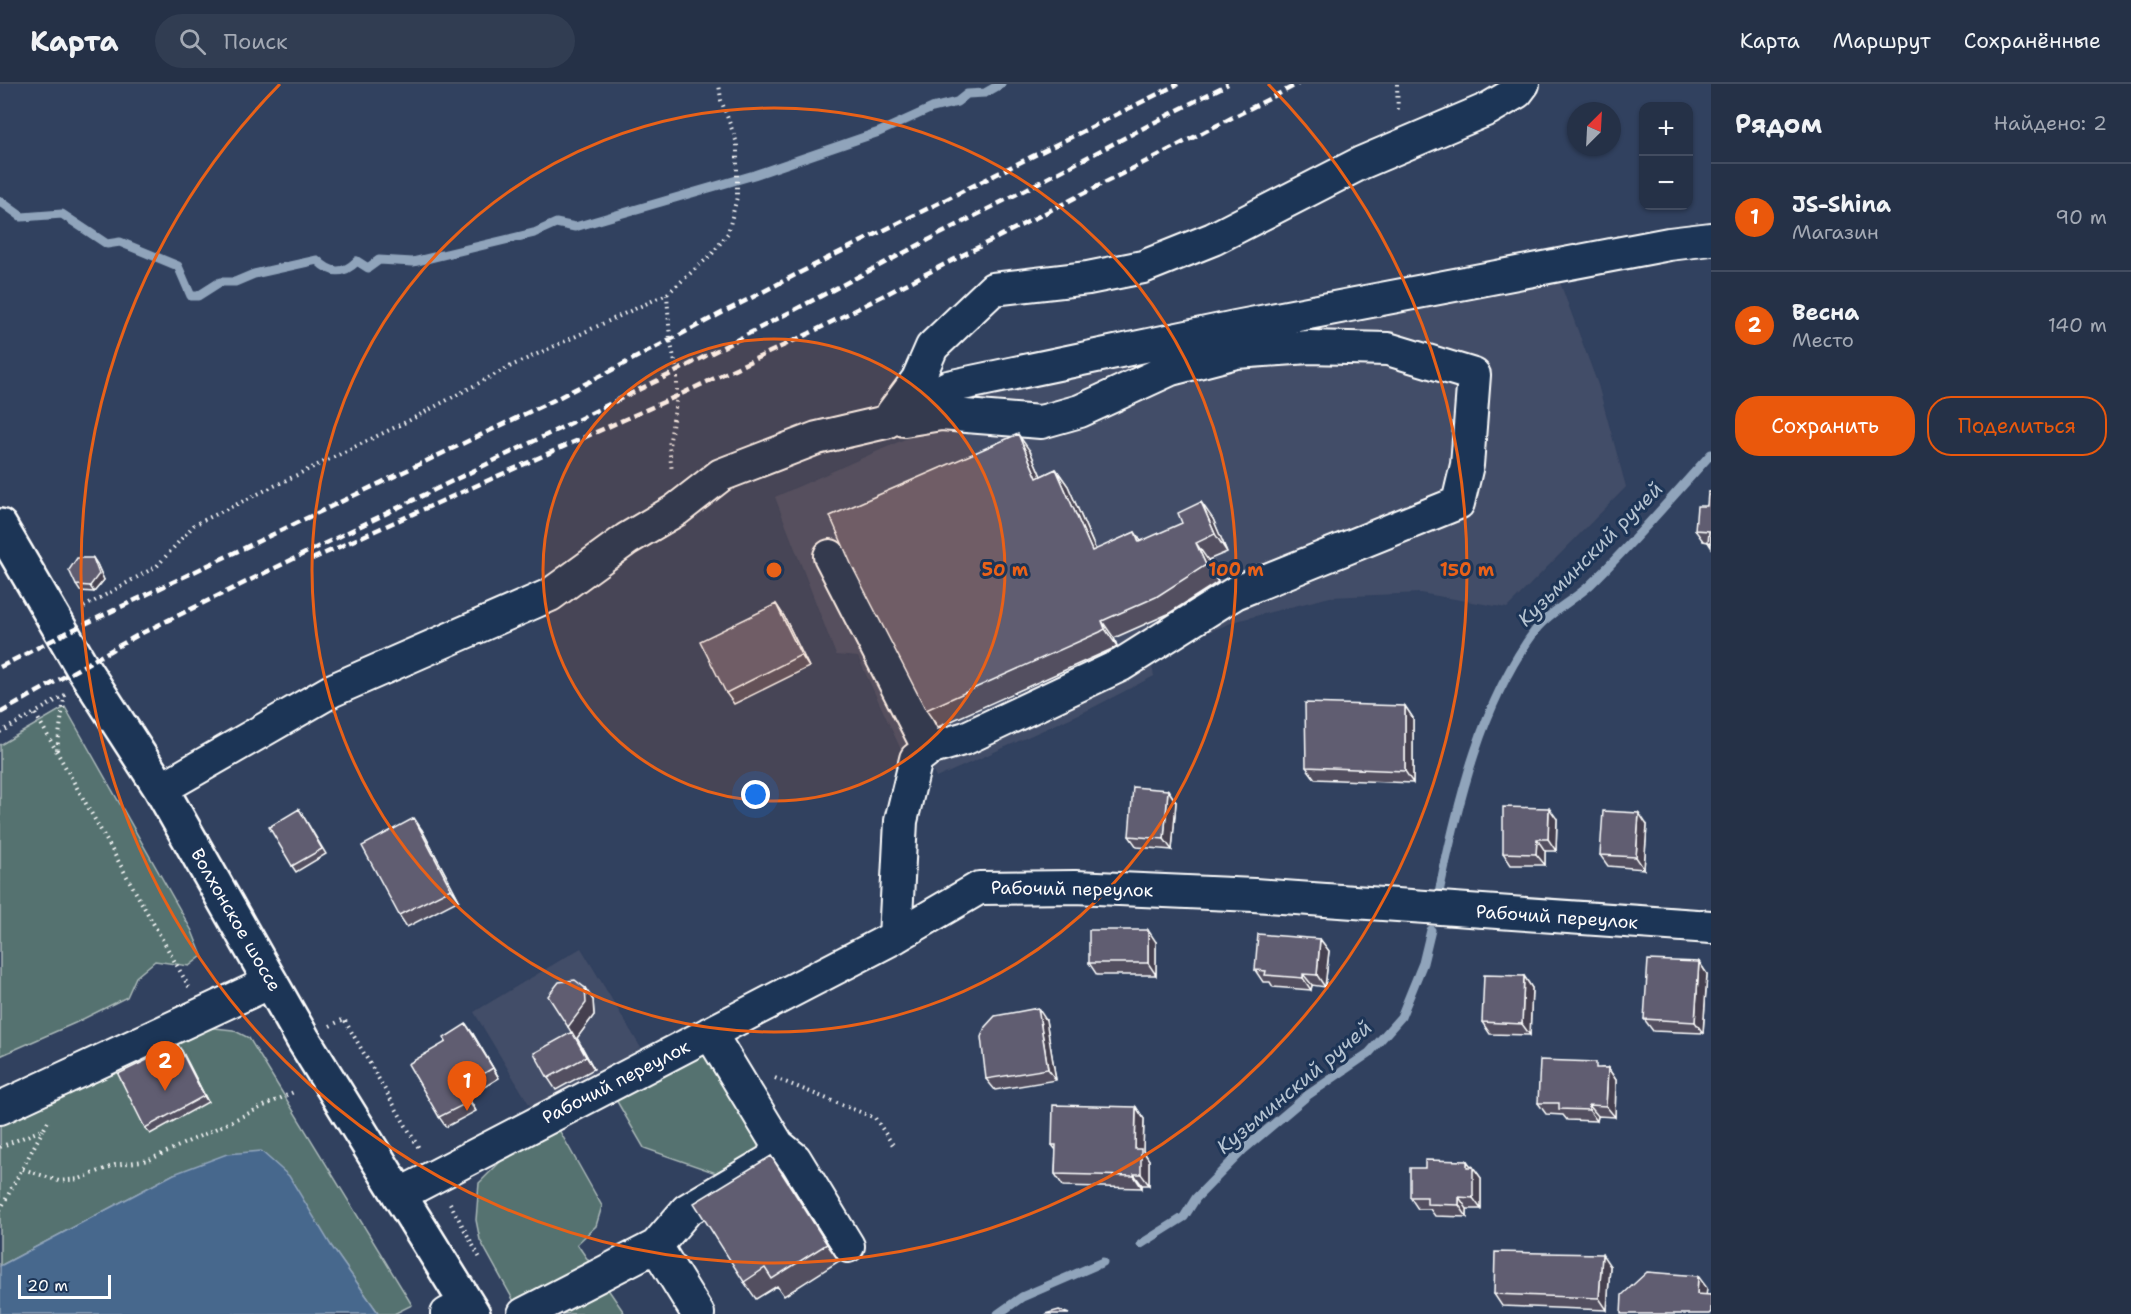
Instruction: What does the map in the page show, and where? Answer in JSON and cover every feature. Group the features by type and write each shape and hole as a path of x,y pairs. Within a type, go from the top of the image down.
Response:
{"main road":[{"name":"Волхонское шоссе","path":"0,526 81,665 161,789 303,1039 399,1195 462,1311"}],"street":[{"path":"886,422 918,379 932,347 993,289 1088,279 1143,267 1213,239 1361,163 1488,109 1517,92 1523,84"},
{"path":"886,422 948,387 1412,292 1669,244 1711,239"},
{"path":"161,789 333,690 550,596 627,539 676,510 721,475 817,438 886,422 940,414 1041,422 1080,411 1171,369 1236,352 1309,347 1388,349 1474,375 1467,465 1458,503 1235,593 1121,665 966,738 928,749 916,759 901,822 895,937"},
{"path":"830,556 928,749"},
{"name":"Рабочий переулок","path":"399,1195 895,937 978,888 1075,887 1254,895 1711,927"},
{"path":"0,1108 271,982"},
{"path":"710,1033 778,1145 795,1159 848,1246"},
{"path":"524,1314 656,1246 687,1210 771,1160 778,1145"},
{"path":"656,1246 698,1314"}],"path":[{"path":"56,621 157,566 195,525 410,420 507,368 668,294 712,254 728,233 737,197 737,143 721,100 719,84"},
{"path":"668,294 670,340 676,371 677,396 669,446 676,510"},
{"path":"56,752 65,695 62,688"},
{"path":"0,732 65,695"},
{"path":"35,713 182,977 208,1011"},
{"path":"327,1027 344,1019 418,1146"},
{"path":"771,1076 875,1118 895,1148"},
{"path":"23,1169 59,1181 79,1179 115,1165 149,1160 296,1091"},
{"path":"0,1210 44,1129"},
{"path":"446,1196 483,1264"}],"shaded area":[{"path":"1559,280 1598,385 1626,487 1507,608 1420,593 1330,597 1236,621 1150,656 1154,676 1088,710 936,778 929,759 904,756 858,657 836,655 775,497 923,431 947,400 1207,342"},
{"path":"581,948 641,1048 532,1109 474,1012"},
{"path":"261,1151 289,1176 332,1247 379,1314 0,1314 0,1266 174,1174 227,1154"}],"green space":[{"path":"65,707 192,931 202,956 189,966 155,961 136,977 127,997 0,1056 0,745"},
{"path":"196,1026 233,1030 249,1038 412,1305 394,1314 379,1314 332,1247 174,1174 0,1266 0,1121"},
{"path":"699,1054 715,1060 764,1146 716,1173 644,1148 615,1098"},
{"path":"558,1128 602,1206 596,1226 577,1244 625,1314 521,1314 480,1240 476,1220 479,1183 505,1157"}],"building":[{"path":"1018,434 1037,478 1056,469 1092,551 1135,532 1139,542 1182,523 1178,513 1201,502 1215,534 1196,543 1206,565 1156,597 1102,621 1105,629 1100,632 926,710 852,566 830,516"},
{"path":"1708,492 1711,492 1711,543 1708,542 1709,531 1695,530 1697,506 1707,506"},
{"path":"77,558 93,558 99,574 90,586 76,585 69,570"},
{"path":"776,604 801,655 726,693 700,641"},
{"path":"1305,703 1405,706 1405,771 1306,767"},
{"path":"1133,787 1168,790 1164,839 1129,836"},
{"path":"1503,807 1549,808 1548,839 1537,839 1536,854 1503,853"},
{"path":"299,809 322,849 292,866 269,827"},
{"path":"1603,811 1639,813 1636,857 1600,855"},
{"path":"414,818 451,889 399,915 362,846"},
{"path":"1089,930 1148,930 1148,963 1089,963"},
{"path":"1258,934 1320,939 1317,975 1303,974 1303,978 1265,975 1266,971 1255,970"},
{"path":"1648,960 1699,962 1695,1022 1644,1019"},
{"path":"1484,975 1524,976 1522,1024 1482,1022"},
{"path":"575,980 585,988 586,1003 568,1027 548,996 559,982"},
{"path":"1038,1008 1048,1069 986,1079 981,1037 985,1027 995,1016"},
{"path":"466,1024 493,1068 462,1087 469,1102 439,1117 408,1064 446,1042 444,1038"},
{"path":"572,1032 586,1057 548,1078 534,1053"},
{"path":"178,1045 204,1096 145,1128 118,1074"},
{"path":"1540,1060 1596,1062 1596,1068 1608,1068 1606,1106 1589,1105 1589,1110 1559,1109 1559,1103 1538,1103"},
{"path":"1053,1105 1136,1107 1135,1149 1141,1149 1141,1174 1134,1174 1134,1176 1055,1174 1056,1145 1052,1145"},
{"path":"771,1156 827,1244 772,1279 765,1268 744,1282 694,1203"},
{"path":"1425,1160 1467,1161 1467,1167 1473,1167 1473,1198 1459,1197 1459,1205 1427,1204 1427,1197 1410,1197 1410,1168 1425,1168"},
{"path":"1495,1252 1602,1254 1599,1298 1494,1294"},
{"path":"1647,1272 1698,1276 1697,1294 1711,1295 1711,1312 1709,1314 1621,1314 1622,1295"},
{"path":"1059,1310 1069,1314 1045,1314"}],"waterway":[{"path":"0,201 22,217 62,214 107,244 120,242 178,266 191,296 198,296 220,282 235,282 254,274 317,260 327,268 337,271 347,269 357,261 368,268 379,260 413,262 534,233 556,223 575,227 754,175 879,132 932,108 957,102 967,94 985,93 1001,84"},
{"name":"Кузьминский ручей","path":"1439,892 1474,754 1500,689 1517,657 1537,628 1590,585 1637,537 1711,454"},
{"name":"Кузьминский ручей","path":"1141,1244 1184,1217 1196,1198 1243,1150 1308,1095 1369,1053 1401,1017 1423,963 1431,930"},
{"name":"Кузьминский ручей","path":"998,1314 1022,1297 1103,1262"}],"railway":[{"path":"0,667 64,634 554,400 830,257 1178,84"},
{"path":"0,713 138,635 677,371 1228,84"},
{"path":"312,559 677,396 810,333 1298,84"}],"place":[{"name":"Весна","path":"165,1091"},
{"name":"JS-Shina","path":"467,1111"}]}
